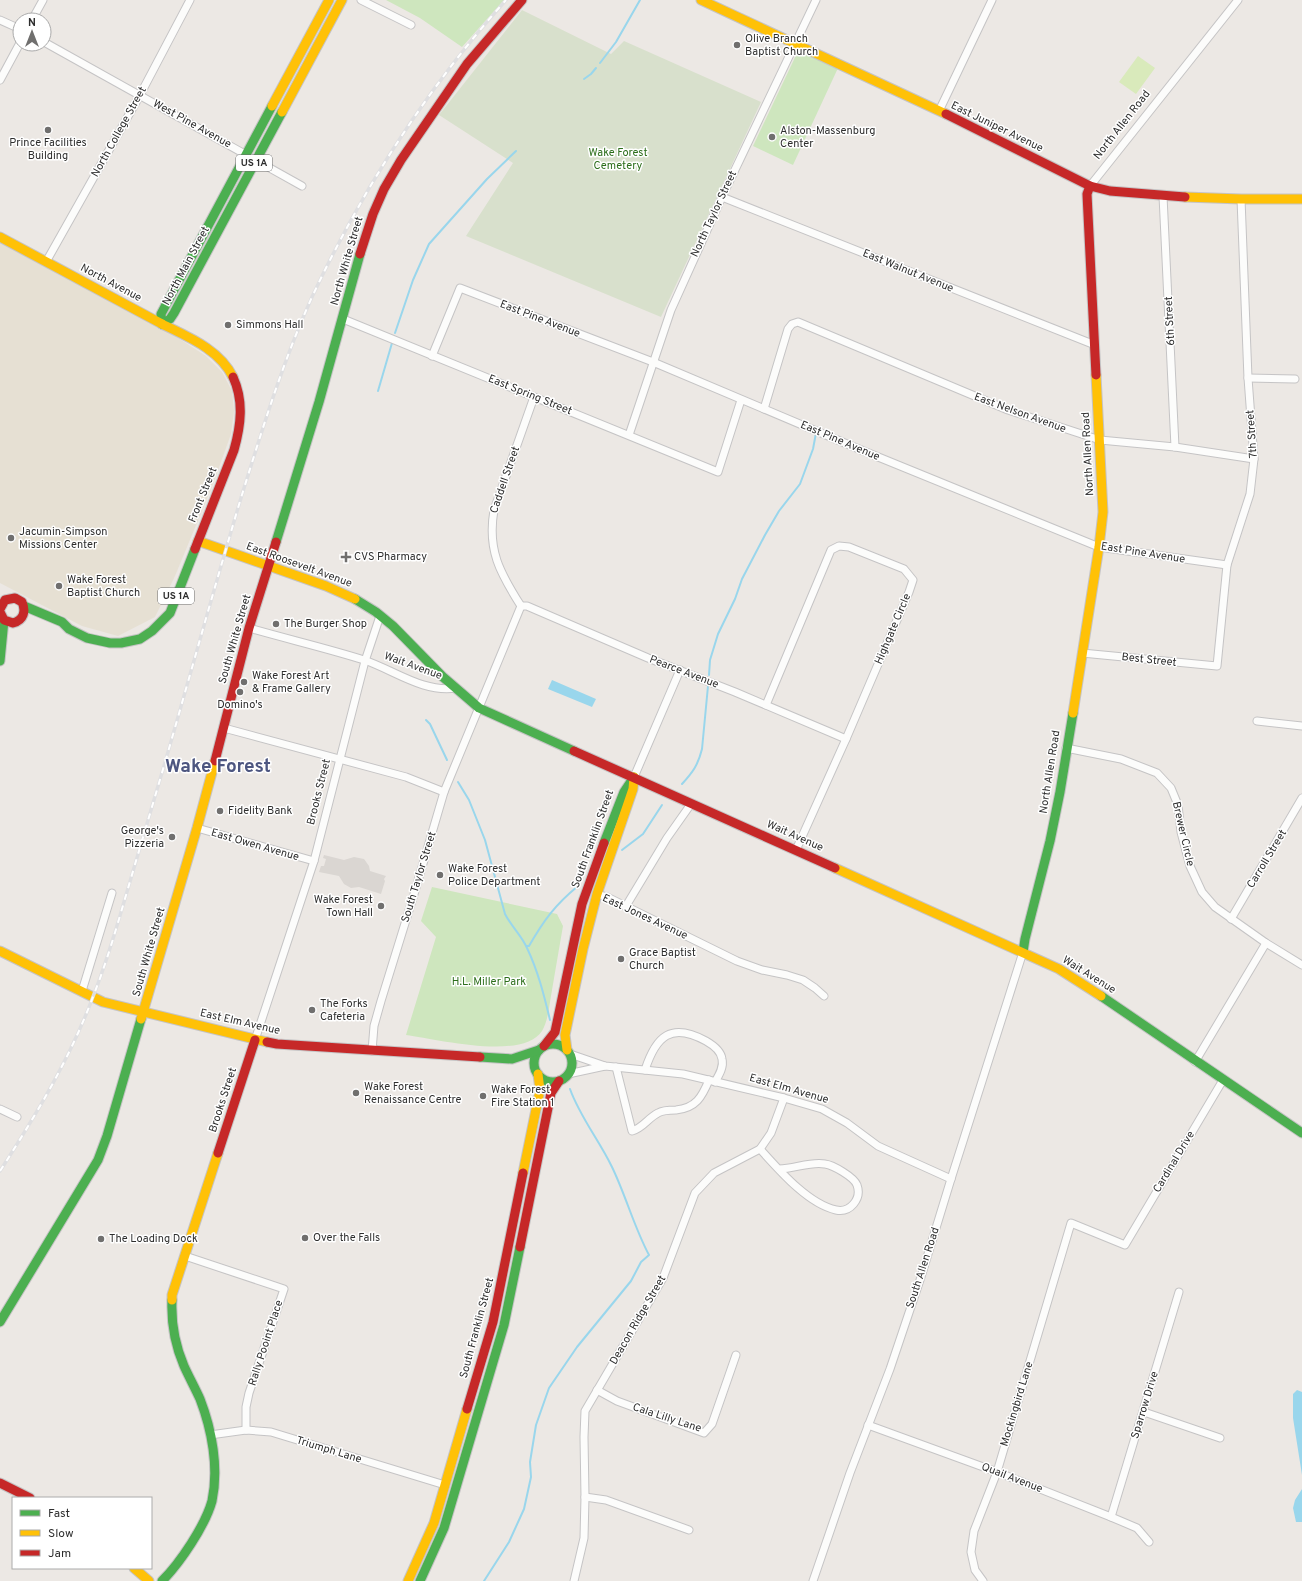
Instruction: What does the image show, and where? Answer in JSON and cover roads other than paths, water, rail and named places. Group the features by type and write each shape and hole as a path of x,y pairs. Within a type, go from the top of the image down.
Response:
{"street":[{"path":"36,12 43,0"},
{"name":"North College Street","path":"46,262 140,94 190,0"},
{"name":"North Main Street","path":"330,0 161,314 162,324 170,319 174,313 342,0"},
{"path":"361,0 410,25"},
{"name":"North White Street","path":"269,566 343,319 355,270 370,222 388,183 414,140 452,84 522,0"},
{"name":"East Juniper Avenue","path":"701,0 939,111 1090,186 1110,191 1163,196 1302,199"},
{"name":"North Taylor Street","path":"629,435 671,310 722,197 816,0"},
{"path":"939,111 992,0"},
{"name":"North Allen Road","path":"1023,952 1050,841 1099,547 1103,498 1088,194 1090,186 1238,0"},
{"path":"0,20 12,25"},
{"name":"West Pine Avenue","path":"52,46 256,160"},
{"path":"0,80 15,52"},
{"path":"256,160 302,186"},
{"name":"6th Street","path":"1163,196 1175,447"},
{"name":"East Walnut Avenue","path":"722,197 1095,345"},
{"name":"7th Street","path":"1217,666 1227,566 1250,494 1254,459 1248,378 1241,198"},
{"name":"North Avenue","path":"0,237 210,351"},
{"name":"East Pine Avenue","path":"432,356 461,288 653,362 741,400 1099,547 1227,566"},
{"name":"East Spring Street","path":"343,319 718,472 741,400"},
{"name":"East Nelson Avenue","path":"764,409 788,329 792,324 798,322 1008,410 1100,440 1175,447 1254,459"},
{"name":"Front Street","path":"66,627 80,635 101,642 114,644 139,639 156,628 170,613 234,450 241,420 237,386 224,364 210,351"},
{"path":"1248,378 1295,379"},
{"name":"Caddell Street","path":"521,606 504,580 497,563 493,549 491,523 494,510 534,397"},
{"name":"East Roosevelt Avenue","path":"198,541 340,592 355,599 380,616 456,688"},
{"name":"Highgate Circle","path":"766,705 831,550 839,546 849,547 904,569 913,580 909,592 846,739 796,850"},
{"name":"South White Street","path":"0,1322 98,1160 107,1136 197,828 249,628 269,566"},
{"path":"0,590 11,598 6,600 1,609 1,658"},
{"name":"US 1A","path":"11,598 19,600 24,606 62,622 66,627"},
{"path":"1,609 9,622 15,623 20,621 24,616 24,606"},
{"path":"479,708 521,606"},
{"name":"Pearce Avenue","path":"521,606 527,606 846,739"},
{"name":"US 1A","path":"24,616 38,618 66,627"},
{"name":"Brooks Street","path":"162,1581 187,1552 211,1504 214,1470 210,1435 200,1400 182,1361 175,1339 171,1317 172,1295 314,861 365,660 380,616"},
{"path":"1,658 15,623"},
{"name":"Wait Avenue","path":"249,628 365,660 433,688 446,690 456,688 479,708 1023,952 1058,969 1094,992 1302,1134"},
{"name":"Best Street","path":"1082,653 1217,666"},
{"path":"634,777 680,670"},
{"name":"South Taylor Street","path":"372,1051 374,1026 380,1001 419,878 444,792 479,708"},
{"path":"1257,721 1302,726"},
{"path":"224,728 406,777 444,792"},
{"name":"Brewer Circle","path":"1066,748 1121,759 1156,773 1171,788 1178,805 1181,832 1190,866 1202,892 1215,907 1231,919 1302,965"},
{"name":"South Franklin Street","path":"569,1052 565,1036 583,949 597,894 633,789 634,777"},
{"name":"South Franklin Street","path":"542,1048 555,1032 587,890 602,846 626,786 634,777"},
{"name":"Carroll Street","path":"1231,919 1302,798"},
{"path":"626,906 667,838 692,804"},
{"name":"East Owen Avenue","path":"197,828 314,861"},
{"path":"82,992 112,893"},
{"name":"East Jones Avenue","path":"597,894 626,906 737,961 762,970 787,974 802,980 824,996"},
{"path":"1195,1062 1266,943"},
{"name":"East Elm Avenue","path":"0,951 103,1002 144,1013 152,1013 255,1040 277,1044 512,1059 536,1071"},
{"name":"South Allen Road","path":"813,1581 850,1473 890,1369 911,1307 1023,952"},
{"path":"616,1067 632,1131 644,1125 654,1115 660,1112 684,1109 697,1102 722,1066 722,1058 718,1050 700,1038 683,1032 673,1033 655,1045 649,1056 645,1070"},
{"path":"551,1044 557,1044 569,1052 572,1064 568,1074 559,1081 548,1081 536,1071 535,1055 542,1048 551,1044"},
{"name":"East Elm Avenue","path":"512,1059 542,1048"},
{"name":"East Elm Avenue","path":"569,1052 605,1066 683,1074 784,1098 822,1109 847,1123 878,1146 951,1179"},
{"name":"East Elm Avenue","path":"568,1074 605,1066"},
{"name":"South Franklin Street","path":"408,1581 434,1522 493,1322 540,1090 536,1071"},
{"name":"Cardinal Drive","path":"1071,1224 1125,1245 1223,1080"},
{"name":"South Franklin Street","path":"420,1581 444,1528 504,1325 551,1093 559,1081"},
{"name":"Deacon Ridge Street","path":"574,1581 584,1538 586,1497 584,1438 585,1411 663,1278 694,1193 714,1173 760,1149 771,1133 784,1098"},
{"path":"0,1108 17,1117"},
{"path":"760,1149 779,1169 807,1196 835,1210 845,1211 852,1207 857,1199 857,1184 851,1178 834,1167 817,1162 797,1167 779,1169"},
{"name":"Mockingbird Lane","path":"983,1581 975,1570 970,1552 974,1532 997,1472 1071,1224"},
{"name":"Rally Pooint Place","path":"185,1256 284,1289 249,1394 246,1407 246,1430"},
{"name":"Sparrow Drive","path":"1111,1517 1144,1412 1179,1292"},
{"name":"Cala Lilly Lane","path":"597,1390 617,1401 704,1433 712,1424 736,1355"},
{"path":"1144,1412 1220,1438"},
{"name":"Quail Avenue","path":"868,1425 997,1472 1138,1528 1148,1542"},
{"name":"Triumph Lane","path":"210,1435 246,1430 271,1432 445,1485"},
{"path":"0,1483 28,1497"},
{"path":"586,1497 606,1500 689,1530"},
{"path":"135,1569 149,1581"}],"water":[{"path":"552,680 596,699 592,707 548,689"},
{"path":"1297,1390 1302,1392 1302,1475 1293,1418 1293,1394"},
{"path":"1302,1489 1302,1522 1296,1522 1293,1508 1295,1500"}],"waterway":[{"path":"600,63 616,42 640,0"},
{"path":"584,79 596,68"},
{"path":"395,333 413,280 429,244 487,179 516,151"},
{"path":"378,391 392,343"},
{"path":"709,675 710,660 718,634 735,599 742,579 779,511 800,484 813,449 816,433"},
{"path":"682,784 695,768 702,749 708,686"},
{"path":"426,720 430,724 447,760"},
{"path":"458,782 469,800 485,840 505,914 525,944 531,957 543,992 550,1020"},
{"path":"622,850 643,834 662,805"},
{"path":"527,946 529,946 556,906 578,886"},
{"path":"484,1581 509,1542 524,1509 531,1477 530,1462 536,1425 549,1388 577,1347 631,1281 641,1262 649,1255 612,1167 584,1119 570,1089"}],"railway":[{"path":"0,1171 27,1129 64,1063 85,1017 102,971 161,777 241,498 274,396 301,321 331,257 352,218 398,141 449,68 506,0"}],"place":[{"name":"Olive Branch Baptist Church","path":"737,45"},
{"name":"Prince Facilities Building","path":"48,130"},
{"name":"Alston-Massenburg Center","path":"772,137"},
{"name":"Simmons Hall","path":"228,325"},
{"name":"Jacumin-Simpson Missions Center","path":"11,538"},
{"name":"CVS Pharmacy","path":"346,557"},
{"name":"Wake Forest Baptist Church","path":"59,586"},
{"name":"The Burger Shop","path":"276,624"},
{"name":"Wake Forest Art & Frame Gallery","path":"244,682"},
{"name":"Domino's","path":"240,692"},
{"name":"Fidelity Bank","path":"220,811"},
{"name":"George's Pizzeria","path":"172,837"},
{"name":"Wake Forest Police Department","path":"440,875"},
{"name":"Wake Forest Town Hall","path":"381,906"},
{"name":"Grace Baptist Church","path":"621,959"},
{"name":"The Forks Cafeteria","path":"312,1010"},
{"name":"Wake Forest Renaissance Centre","path":"356,1093"},
{"name":"Wake Forest Fire Station 1","path":"483,1096"},
{"name":"Over the Falls","path":"305,1238"},
{"name":"The Loading Dock","path":"101,1239"}],"district":[{"name":"Wake Forest","path":"218,767"}],"park label":[{"name":"Wake Forest Cemetery","path":"618,159"},
{"name":"H.L. Miller Park","path":"489,982"}]}
